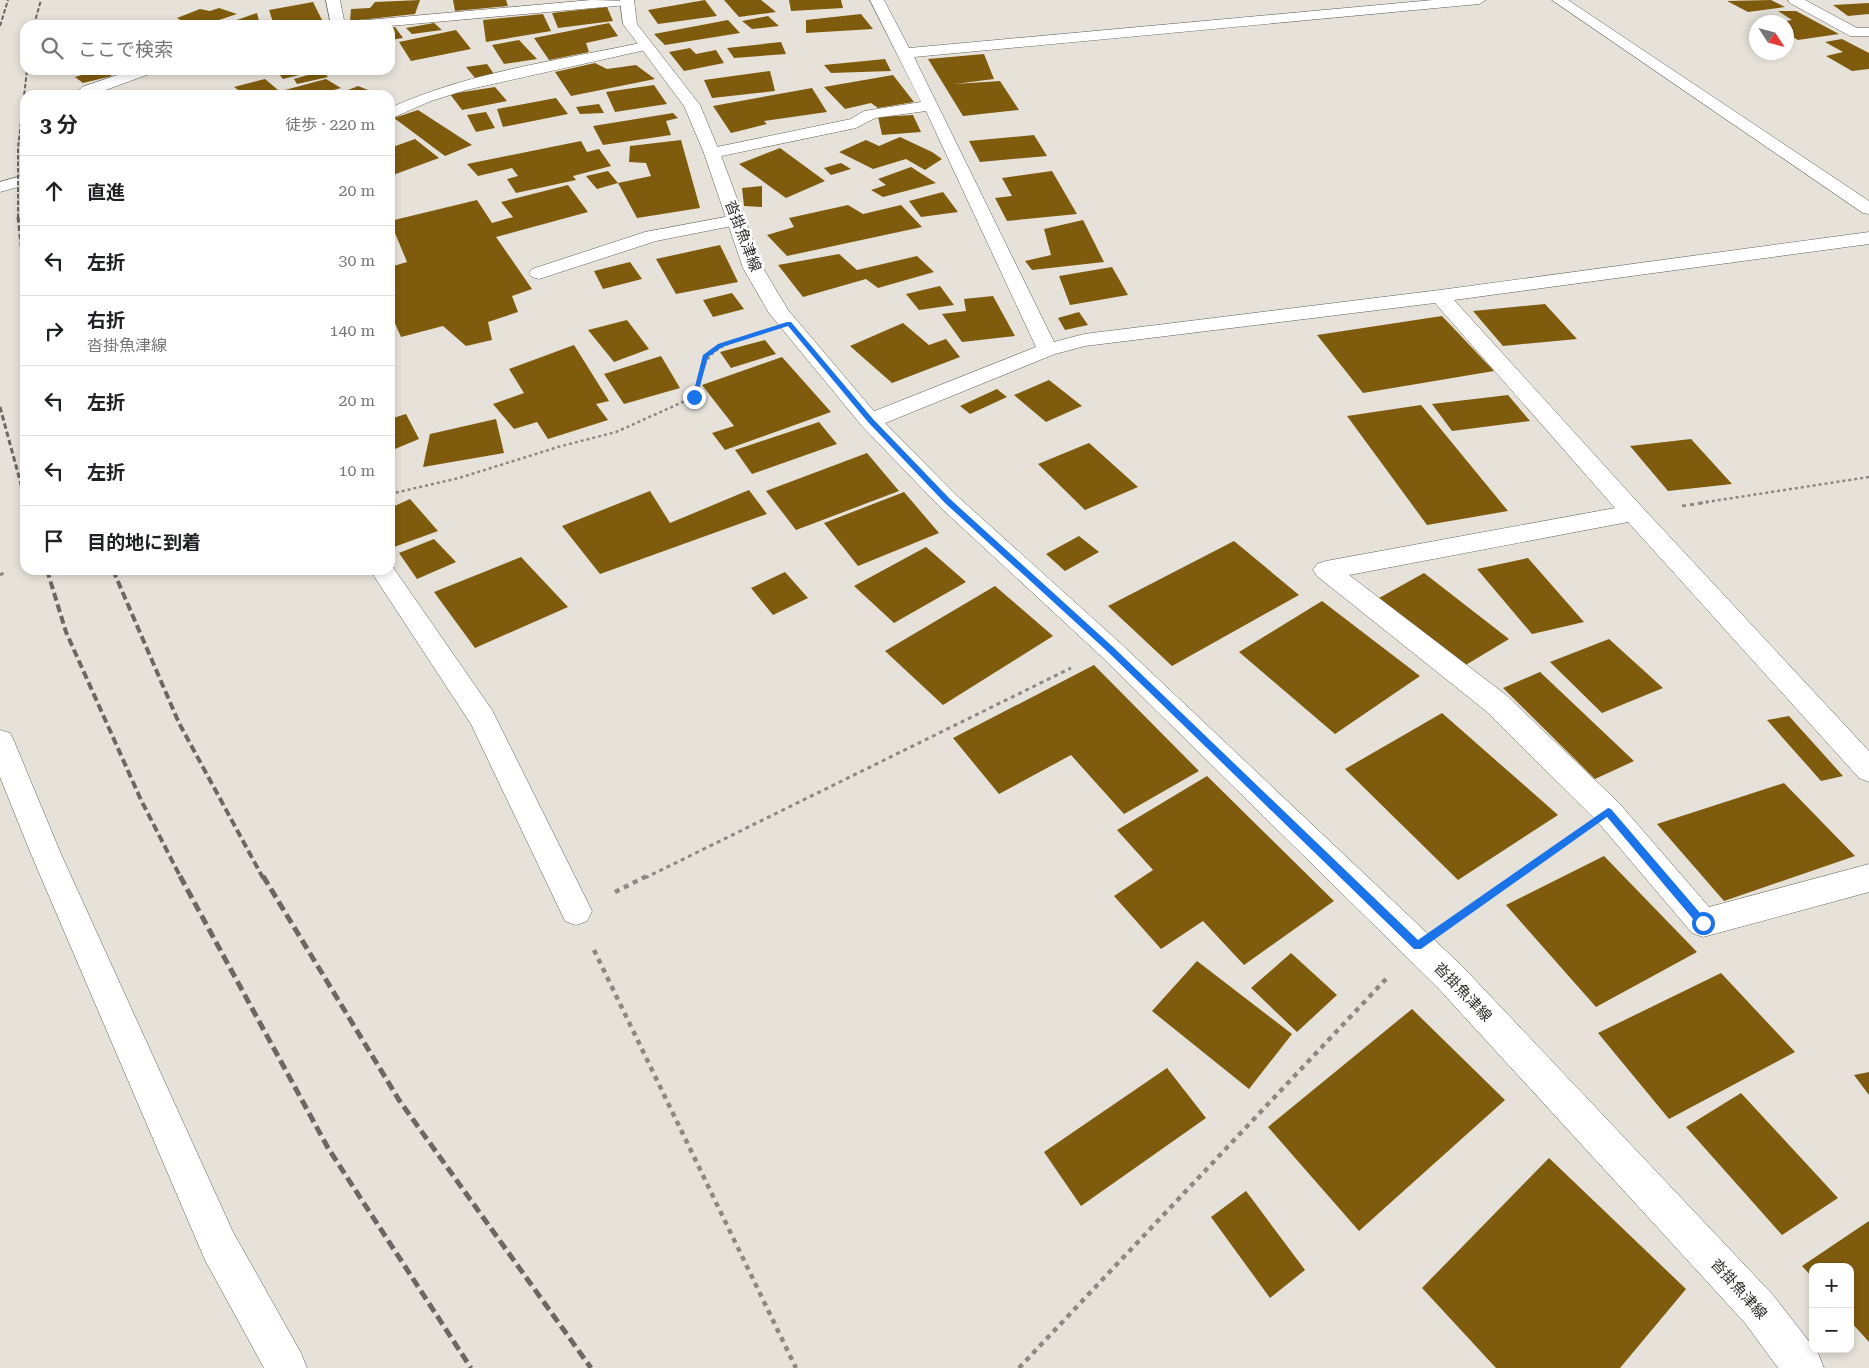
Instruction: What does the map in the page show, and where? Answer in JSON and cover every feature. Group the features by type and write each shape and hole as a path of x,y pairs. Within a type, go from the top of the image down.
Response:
{"street":[{"path":"332,0 337,20"},
{"path":"395,21 627,0"},
{"name":"沓掛魚津線","path":"627,0 630,24 692,105 712,152 753,268 780,313 870,421 948,501 1110,649 1450,977 1759,1309 1803,1368"},
{"path":"877,0 931,105 1048,350"},
{"path":"903,53 1479,0"},
{"path":"1559,0 1869,209"},
{"path":"1795,0 1862,33 1869,41"},
{"path":"395,112 425,98 462,86 645,46"},
{"path":"88,90 132,75"},
{"path":"712,152 856,123 870,114 931,105"},
{"path":"0,187 20,181"},
{"path":"539,273 652,236 736,220"},
{"path":"870,421 1048,350 1084,340 1440,296 1869,238"},
{"path":"1440,296 1633,513 1869,770"},
{"path":"1633,513 1326,570 1496,703 1608,812 1703,923 1869,878"},
{"path":"386,575 482,718 576,911"},
{"path":"0,742 46,854 219,1246 286,1368"}],"path":[{"path":"395,493 459,478 558,446 616,432 675,407 694,397 705,356 720,346 789,324"},
{"path":"1633,513 1869,477"},
{"path":"0,576 7,571"},
{"path":"796,1368 576,911 1110,649"},
{"path":"1020,1368 1418,946 1608,812"}],"building":[{"path":"420,0 415,14 350,20 351,9 370,8 375,2"},
{"path":"453,0 506,0 508,6 455,11"},
{"path":"705,0 717,16 658,24 648,10"},
{"path":"724,0 761,0 776,12 739,17"},
{"path":"789,0 841,0 843,8 791,11"},
{"path":"1771,0 1785,7 1748,12 1727,1"},
{"path":"313,2 322,20 272,20 269,10"},
{"path":"1869,3 1869,14 1848,16 1833,5"},
{"path":"607,7 613,21 558,28 552,13"},
{"path":"219,8 237,14 219,20 180,20 177,18 200,9 210,11"},
{"path":"1778,11 1796,11 1839,34 1798,40 1794,38 1794,15 1784,15"},
{"path":"257,13 259,20 237,20"},
{"path":"543,14 551,31 486,42 483,20"},
{"path":"861,14 873,29 806,33 806,20"},
{"path":"768,16 779,26 752,29 742,21"},
{"path":"728,20 740,33 665,45 654,34"},
{"path":"434,23 442,30 412,34 406,28"},
{"path":"609,23 618,36 586,43 589,52 549,60 534,38"},
{"path":"395,27 403,38 395,39"},
{"path":"456,30 471,49 411,61 399,42"},
{"path":"1842,39 1869,53 1869,69 1852,71 1826,56 1843,52 1825,42"},
{"path":"519,40 537,59 504,64 492,45"},
{"path":"781,42 786,54 734,58 727,48"},
{"path":"690,48 696,54 716,50 724,63 684,71 669,52"},
{"path":"984,54 994,79 955,84 1000,81 1019,110 963,116 928,59"},
{"path":"885,59 891,71 831,73 824,65"},
{"path":"595,63 607,69 636,65 655,79 571,96 555,72"},
{"path":"487,64 494,74 475,78 466,67"},
{"path":"770,71 775,91 712,98 704,80"},
{"path":"82,75 112,76 83,83 75,77"},
{"path":"280,75 299,75 283,79"},
{"path":"308,75 326,75 328,77 297,84 294,79"},
{"path":"893,75 914,102 878,108 871,103 845,109 824,87"},
{"path":"265,79 278,90 238,90 234,87"},
{"path":"326,79 341,88 334,90 285,90"},
{"path":"654,85 667,104 615,112 606,92"},
{"path":"358,86 368,90 348,90"},
{"path":"495,87 507,101 462,110 450,94"},
{"path":"812,88 827,112 764,121 767,124 731,133 713,106"},
{"path":"556,98 568,114 503,127 497,109"},
{"path":"599,104 604,113 580,114 576,107"},
{"path":"418,110 472,145 445,156 395,118"},
{"path":"486,112 495,128 476,132 467,115"},
{"path":"673,113 678,118 666,121 671,135 603,145 593,126"},
{"path":"913,115 921,132 882,135 878,117"},
{"path":"1034,135 1047,156 980,162 969,141"},
{"path":"900,137 932,152 942,159 925,170 906,159 873,169 839,152 866,140 879,146"},
{"path":"415,139 439,158 395,174 395,146"},
{"path":"681,140 700,208 637,218 618,183 651,176 646,163 629,162 630,146"},
{"path":"581,141 587,152 599,149 611,166 573,176 576,180 516,193 507,179 518,176 512,168 478,176 467,164"},
{"path":"780,148 825,181 786,198 739,164"},
{"path":"841,163 851,169 831,175 824,168"},
{"path":"911,167 936,183 883,197 871,190 886,185 878,179"},
{"path":"608,171 618,183 597,189 586,176"},
{"path":"1052,171 1077,214 1007,221 995,198 1012,196 1002,178"},
{"path":"568,185 588,212 496,237 532,289 512,296 518,312 488,322 492,340 466,346 443,326 401,337 395,323 395,266 407,262 395,233 395,220 477,200 492,223 513,217 501,202"},
{"path":"762,186 762,207 744,206 742,188"},
{"path":"943,192 958,212 921,217 909,201"},
{"path":"848,205 863,214 901,205 922,227 787,256 767,235 794,227 789,218"},
{"path":"1083,220 1104,262 1032,270 1025,261 1051,255 1044,229"},
{"path":"720,245 738,282 676,294 656,259"},
{"path":"839,254 857,270 917,256 934,272 878,288 866,279 803,297 778,265"},
{"path":"630,262 642,279 603,289 594,271"},
{"path":"1112,267 1128,295 1070,305 1059,276"},
{"path":"940,286 954,305 919,310 906,294"},
{"path":"732,293 744,309 713,317 703,300"},
{"path":"993,296 1015,336 962,342 942,314 966,311 964,299"},
{"path":"1545,304 1577,339 1503,346 1473,311"},
{"path":"1079,312 1088,325 1065,330 1058,318"},
{"path":"1442,316 1494,371 1363,393 1317,335"},
{"path":"627,320 649,349 614,362 588,330"},
{"path":"903,323 929,345 946,339 960,357 892,383 850,346"},
{"path":"765,340 776,354 731,368 720,352"},
{"path":"574,345 609,401 596,404 608,420 548,439 537,422 514,429 493,404 524,393 509,369"},
{"path":"661,356 680,388 624,404 604,374"},
{"path":"782,357 831,412 725,450 712,433 734,426 702,385"},
{"path":"1049,380 1082,406 1046,422 1014,395"},
{"path":"997,389 1007,397 970,414 960,406"},
{"path":"1508,395 1530,421 1452,431 1432,404"},
{"path":"1421,405 1508,511 1427,525 1347,416"},
{"path":"406,414 419,439 395,449 395,417"},
{"path":"496,419 504,453 423,467 430,434"},
{"path":"819,422 837,444 752,474 735,450"},
{"path":"1691,439 1732,484 1668,491 1630,446"},
{"path":"1089,443 1138,487 1085,510 1038,464"},
{"path":"867,453 899,491 796,530 766,491"},
{"path":"749,490 767,514 600,574 562,526 650,491 670,523"},
{"path":"904,492 939,533 858,566 824,523"},
{"path":"410,499 438,531 395,547 395,506"},
{"path":"1079,536 1099,552 1065,571 1046,554"},
{"path":"434,539 456,562 417,579 399,553"},
{"path":"1234,541 1299,595 1172,666 1108,606"},
{"path":"926,547 966,582 894,623 854,586"},
{"path":"521,557 568,607 475,648 434,592"},
{"path":"1528,558 1584,622 1532,634 1477,569"},
{"path":"785,572 808,598 773,615 751,588"},
{"path":"1424,573 1509,639 1464,666 1379,598"},
{"path":"995,586 1053,636 943,705 885,651"},
{"path":"1322,601 1420,676 1335,734 1239,652"},
{"path":"1609,639 1663,688 1602,713 1550,662"},
{"path":"1094,665 1199,771 1124,814 1071,755 999,794 953,738"},
{"path":"1540,672 1634,761 1595,779 1503,688"},
{"path":"1442,713 1558,815 1458,880 1345,769"},
{"path":"1789,716 1843,776 1821,781 1767,720"},
{"path":"1207,776 1334,901 1244,965 1203,921 1161,949 1114,896 1153,870 1117,830"},
{"path":"1784,783 1855,856 1724,901 1657,824"},
{"path":"1604,856 1697,952 1596,1007 1506,905"},
{"path":"1291,953 1337,995 1297,1032 1251,988"},
{"path":"1197,961 1292,1034 1249,1089 1152,1011"},
{"path":"1721,973 1795,1052 1669,1119 1598,1033"},
{"path":"1412,1009 1505,1100 1359,1231 1268,1127"},
{"path":"1167,1068 1206,1118 1081,1206 1044,1152"},
{"path":"1869,1072 1869,1095 1854,1075"},
{"path":"1741,1093 1838,1198 1782,1235 1686,1127"},
{"path":"1549,1158 1686,1289 1620,1368 1496,1368 1422,1288"},
{"path":"1246,1191 1305,1270 1270,1298 1211,1217"},
{"path":"1869,1221 1869,1342 1854,1325 1854,1263 1809,1263 1809,1274 1802,1266"}],"railway":[{"path":"0,26 8,0"},
{"path":"35,20 41,0"},
{"path":"25,90 26,75"},
{"path":"18,217 18,148 20,131"},
{"path":"18,217 20,235"},
{"path":"0,407 20,481"},
{"path":"49,575 66,632 141,800 181,878"},
{"path":"115,575 179,723 263,878"},
{"path":"180,876 328,1148 471,1368"},
{"path":"263,876 399,1100 591,1368"}],"route":[{"path":"694,397 705,356 720,346 789,324 870,421 948,501 1110,649 1418,946 1608,812 1703,923"}]}
